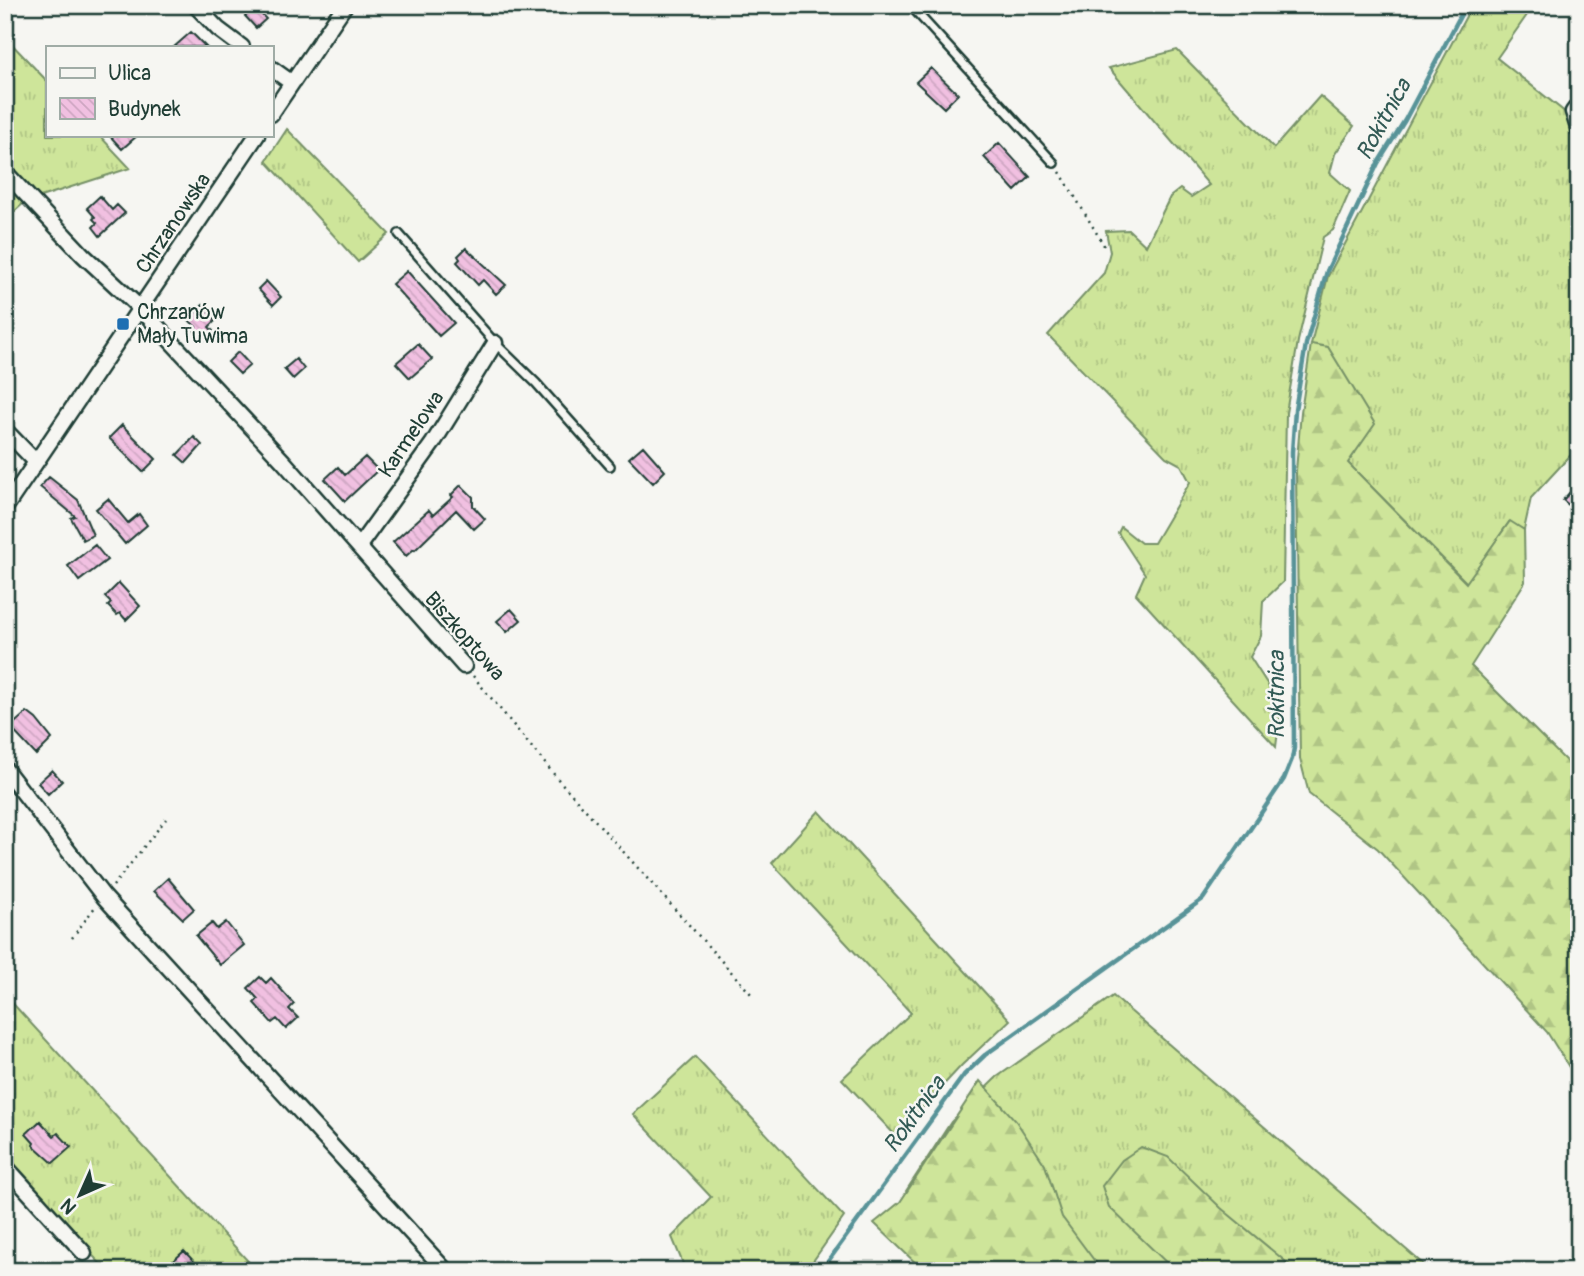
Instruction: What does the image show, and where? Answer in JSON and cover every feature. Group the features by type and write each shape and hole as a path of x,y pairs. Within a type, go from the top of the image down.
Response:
{"street":[{"path":"195,5 218,29 241,46"},
{"path":"273,111 345,5"},
{"path":"273,69 292,83"},
{"path":"1579,104 1573,112 1579,131"},
{"name":"Chrzanowska","path":"5,508 256,136"},
{"name":"Biszkoptowa","path":"5,172 83,255 141,309 359,546 464,666"},
{"name":"Karmelowa","path":"359,546 433,443 495,343"},
{"path":"5,430 36,462"},
{"path":"5,769 104,897 446,1271"},
{"path":"5,1166 84,1253"}],"lane":[{"path":"910,5 1054,163"},
{"path":"399,234 495,343 536,383 610,466"}],"path":[{"path":"1054,163 1105,247"},
{"name":"Biszkoptowa","path":"464,666 557,778 752,995"},
{"path":"72,938 166,819"},
{"path":"5,1026 12,1017"}],"green space":[{"path":"1472,5 1534,5 1497,58 1566,113 1579,139 1579,385 1568,394 1579,409 1579,446 1531,498 1524,530 1509,522 1467,583 1348,463 1311,344 1328,276"},
{"path":"5,37 46,80 46,136 100,136 130,168 25,202 5,220"},
{"path":"1177,50 1274,148 1320,96 1354,126 1335,154 1330,173 1350,191 1333,230 1323,237 1298,341 1286,413 1283,582 1263,601 1261,636 1250,657 1268,685 1280,714 1276,747 1136,594 1145,574 1118,533 1121,527 1141,543 1154,543 1190,482 1181,465 1166,457 1048,335 1104,273 1110,252 1106,231 1129,230 1146,246 1170,197 1180,189 1191,197 1209,185 1109,68"},
{"path":"287,129 389,234 358,262 266,161"},
{"path":"1311,344 1328,347 1375,424 1348,463 1466,583 1510,521 1524,530 1525,582 1471,666 1579,774 1579,1083 1547,1032 1378,849 1309,794 1300,759 1296,471"},
{"path":"819,811 1010,1020 962,1065 896,1136 842,1079 911,1013 772,863"},
{"path":"5,995 257,1271 107,1271 5,1161"},
{"path":"1113,996 1431,1271 994,1271 906,1191 951,1122 997,1077"},
{"path":"695,1057 844,1217 806,1271 686,1271 672,1237 711,1197 633,1114"},
{"path":"980,1081 1016,1121 1045,1165 1062,1217 1102,1271 924,1271 874,1223 900,1202"},
{"path":"1141,1147 1168,1157 1221,1208 1297,1271 1175,1271 1109,1207 1102,1186 1122,1160"}],"building":[{"path":"254,7 266,19 256,28 245,16"},
{"path":"191,32 205,46 175,46"},
{"path":"931,68 958,94 944,108 916,82"},
{"path":"110,136 137,136 122,149"},
{"path":"999,143 1030,177 1015,191 984,157"},
{"path":"100,196 112,210 117,205 125,213 100,236 93,227 97,223 93,219 95,217 87,208"},
{"path":"466,248 506,285 496,294 483,280 478,285 457,262 460,259 458,256"},
{"path":"407,271 454,323 439,336 392,284"},
{"path":"266,281 281,297 273,305 258,289"},
{"path":"203,305 216,320 209,327 213,331 203,341 193,330 196,327 188,319"},
{"path":"418,344 432,359 410,378 396,363"},
{"path":"238,352 250,365 240,374 228,362"},
{"path":"296,359 304,369 293,379 284,369"},
{"path":"122,425 156,459 143,472 109,438"},
{"path":"194,437 202,445 186,463 177,455"},
{"path":"643,446 665,471 653,483 629,458"},
{"path":"365,457 378,470 345,501 325,479 338,467 345,475"},
{"path":"49,477 78,500 93,535 83,540 71,518 75,516 40,487"},
{"path":"1579,482 1579,503 1573,509 1563,500"},
{"path":"461,485 473,497 473,506 485,519 474,529 456,510 406,556 393,542 429,510 433,515 453,497 451,495"},
{"path":"108,499 128,523 139,514 147,525 125,544 96,509"},
{"path":"95,545 107,560 79,581 68,566"},
{"path":"119,583 140,606 126,620 108,606 111,603 105,597"},
{"path":"511,609 521,620 507,632 497,621"},
{"path":"27,712 52,739 36,755 10,727"},
{"path":"52,770 62,781 48,794 38,783"},
{"path":"168,878 194,909 183,919 154,891"},
{"path":"226,922 244,945 220,965 196,936 212,923 217,929"},
{"path":"260,977 266,983 271,978 294,1004 289,1009 298,1018 286,1029 277,1019 272,1023 254,1003 258,999 248,988"},
{"path":"40,1121 54,1136 58,1133 71,1147 53,1163 33,1145 26,1134"},
{"path":"184,1251 203,1271 179,1271 171,1263"}],"waterway":[{"name":"Rokitnica","path":"821,1271 964,1075 985,1055 1203,899 1284,779 1294,748 1292,452 1295,410 1306,344 1327,271 1378,163 1405,120 1466,5"}],"place":[{"name":"Chrzanów Mały Tuwima","path":"123,324"}]}
